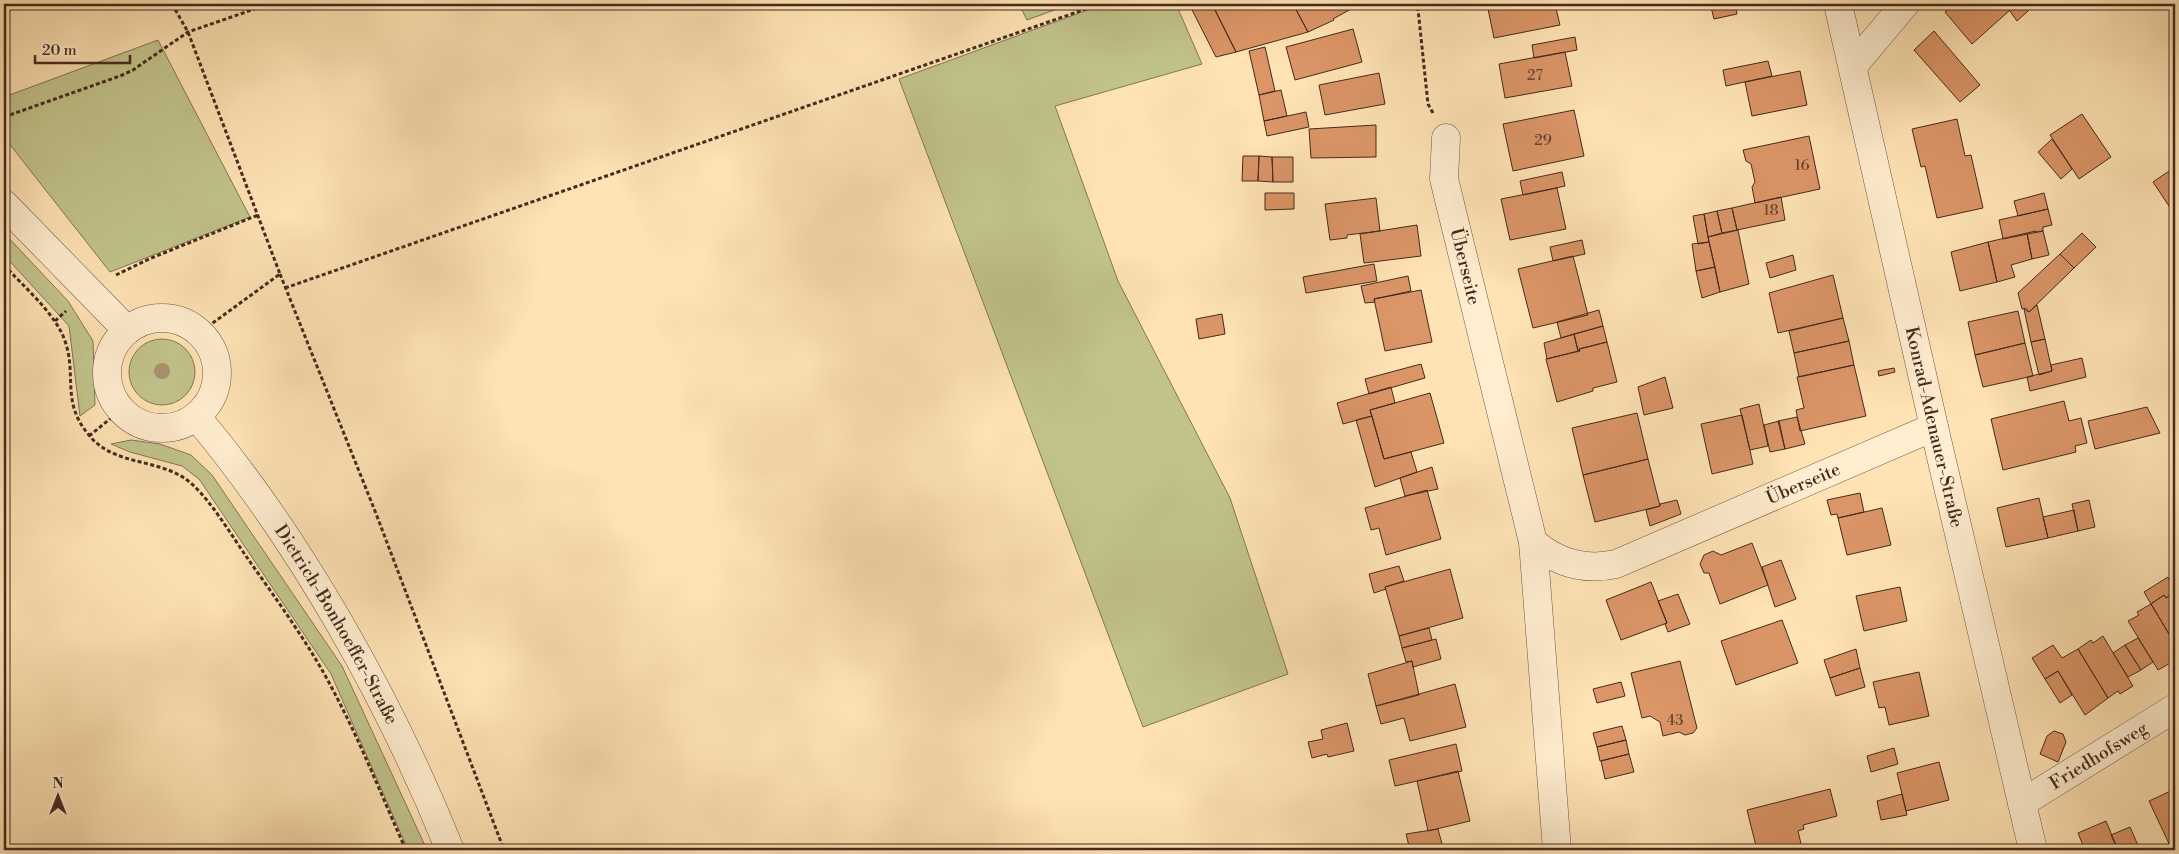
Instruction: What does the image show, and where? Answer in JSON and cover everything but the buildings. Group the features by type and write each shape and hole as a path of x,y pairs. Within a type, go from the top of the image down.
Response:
{"street":[{"name":"Konrad-Adenauer-Straße","path":"1838,4 2033,850"},
{"path":"1853,66 1905,4"},
{"name":"Überseite","path":"1446,138 1444,179 1533,542 1557,850"},
{"path":"4,204 128,330"},
{"path":"152,319 177,320 199,333 213,352 217,376 210,400 196,416 170,428 143,425 131,419 121,410 109,391 107,368 114,346 128,330 152,319"},
{"name":"Dietrich-Bonhoeffer-Straße","path":"196,416 253,490 338,623 404,748 450,850"},
{"name":"Überseite","path":"1533,542 1552,556 1576,565 1589,568 1616,564 1934,427"},
{"name":"Friedhofsweg","path":"2022,803 2175,708"}],"path":[{"path":"172,4 188,32 285,288 375,511 504,850"},
{"path":"4,117 120,76 133,70 188,32 269,4"},
{"path":"285,288 1100,4"},
{"path":"1434,4 1418,9 1428,104 1446,138"},
{"path":"55,321 90,291 132,266 258,215"},
{"path":"4,265 55,321 66,342 70,391 75,413 89,436 98,446 110,453 170,470 184,477 199,491 255,570 328,680 406,850"},
{"path":"199,333 280,274"},
{"path":"89,436 121,410"}],"green space":[{"path":"1019,4 1071,4 1027,20"},
{"path":"1104,4 1176,4 1202,64 1055,106 1118,281 1230,498 1288,674 1143,727 899,79"},
{"path":"158,40 250,217 110,272 4,137 4,97"},
{"path":"4,233 68,301 93,341 95,405 80,416 69,326 4,255"},
{"path":"156,339 168,339 180,344 190,354 195,366 193,385 180,400 168,405 156,405 144,400 134,390 129,378 129,366 134,354 144,344"},
{"path":"131,440 160,444 191,455 212,475 342,666 427,850 408,850 331,674 199,479 182,466 130,452 111,444"}]}
